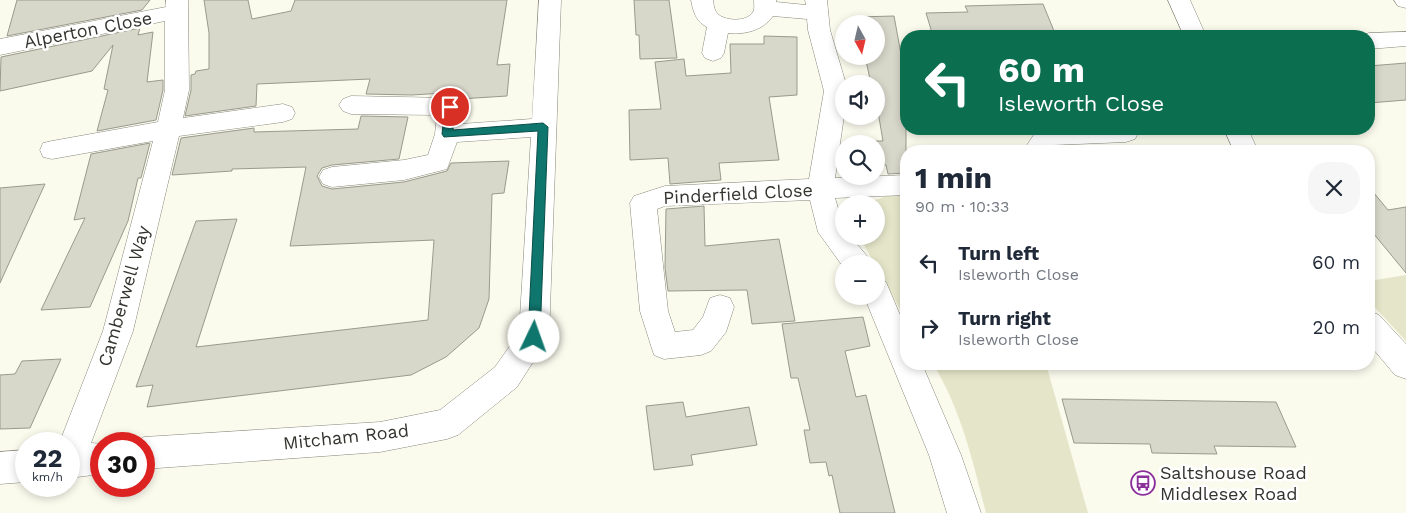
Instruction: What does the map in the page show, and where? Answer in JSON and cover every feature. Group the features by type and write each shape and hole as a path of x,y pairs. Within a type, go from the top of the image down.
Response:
{"street":[{"name":"Mitcham Road","path":"155,452 380,437 447,424 506,377 534,337 550,0"},
{"path":"702,0 704,14 718,24 739,26 758,20 766,4 816,7 836,91 820,189 831,232 850,255"},
{"path":"1179,0 1192,30"},
{"name":"Alperton Close","path":"0,47 176,6"},
{"name":"Camberwell Way","path":"80,432 118,331 178,90 176,6"},
{"path":"713,53 718,24"},
{"path":"1375,41 1406,39"},
{"path":"332,177 404,170 438,162 447,134 450,107 351,105"},
{"path":"52,150 168,129 270,120"},
{"path":"447,134 543,127"},
{"path":"1039,145 1046,136 1073,135"},
{"name":"Pinderfield Close","path":"720,307 716,324 701,342 664,346 654,311 643,203 666,196 900,184"},
{"path":"882,305 900,348"},
{"path":"1375,331 1406,365"},
{"path":"909,370 945,455 964,513"},
{"path":"0,468 15,467"}],"green space":[{"path":"892,194 900,195 900,309 885,282 885,255 870,255 864,245 885,245 885,196"},
{"path":"1406,275 1406,341 1375,307 1375,280"},
{"path":"937,370 1048,370 1088,513 986,513 959,417"}],"building":[{"path":"17,0 150,0 142,10 7,36"},
{"path":"204,0 248,0 252,19 291,11 295,0 507,0 497,65 510,64 507,96 459,99 460,92 412,95 366,94 370,79 257,84 256,106 185,116 191,90 191,75 195,74 196,71 209,69 209,33"},
{"path":"634,0 669,0 677,58 640,59 639,35 636,35"},
{"path":"1043,4 1054,30 931,30 926,13 968,12 965,6"},
{"path":"885,16 894,16 900,48 900,135 906,135 906,145 900,145 900,173 888,174 885,165 885,135 882,135 880,125 885,125 885,75 869,75 867,65 885,65"},
{"path":"140,28 138,35 153,32 147,82 163,80 163,90 156,120 97,131 108,90 104,89 113,45 92,71 0,91 1,57"},
{"path":"764,36 797,37 797,95 769,97 779,160 719,163 721,180 670,184 668,158 630,160 629,110 661,109 655,62 684,59 686,76 731,73 730,44 764,44"},
{"path":"1406,63 1406,100 1375,103 1375,66"},
{"path":"361,116 408,117 399,159 332,165 322,168 317,176 322,186 332,189 404,182 447,171 451,163 509,161 504,193 492,194 489,299 479,328 446,357 411,375 147,407 153,385 136,387 196,221 237,219 196,347 428,320 434,240 290,246 306,167 232,169 232,171 172,175 181,138 254,128 254,132 358,129"},
{"path":"150,143 141,178 138,178 128,221 90,307 41,310 85,218 74,220 91,154"},
{"path":"45,184 0,283 0,188"},
{"path":"1375,194 1388,210 1406,207 1406,273 1375,235"},
{"path":"704,206 705,246 779,239 795,321 752,324 747,290 668,291 665,268 666,209"},
{"path":"863,317 870,346 845,351 856,397 866,395 895,513 840,513 832,475 829,476 826,462 810,463 804,430 810,430 798,378 791,378 782,324"},
{"path":"61,359 30,428 0,429 0,375 15,374 22,361"},
{"path":"1062,399 1276,402 1296,447 1214,446 1217,454 1152,453 1150,444 1074,443"},
{"path":"683,402 686,417 749,407 757,445 691,455 693,465 654,470 646,406"}],"place":[{"name":"Saltshouse Road Middlesex Road","path":"1143,483"}],"route":[{"path":"450,107 447,134 543,127 534,337"}]}
